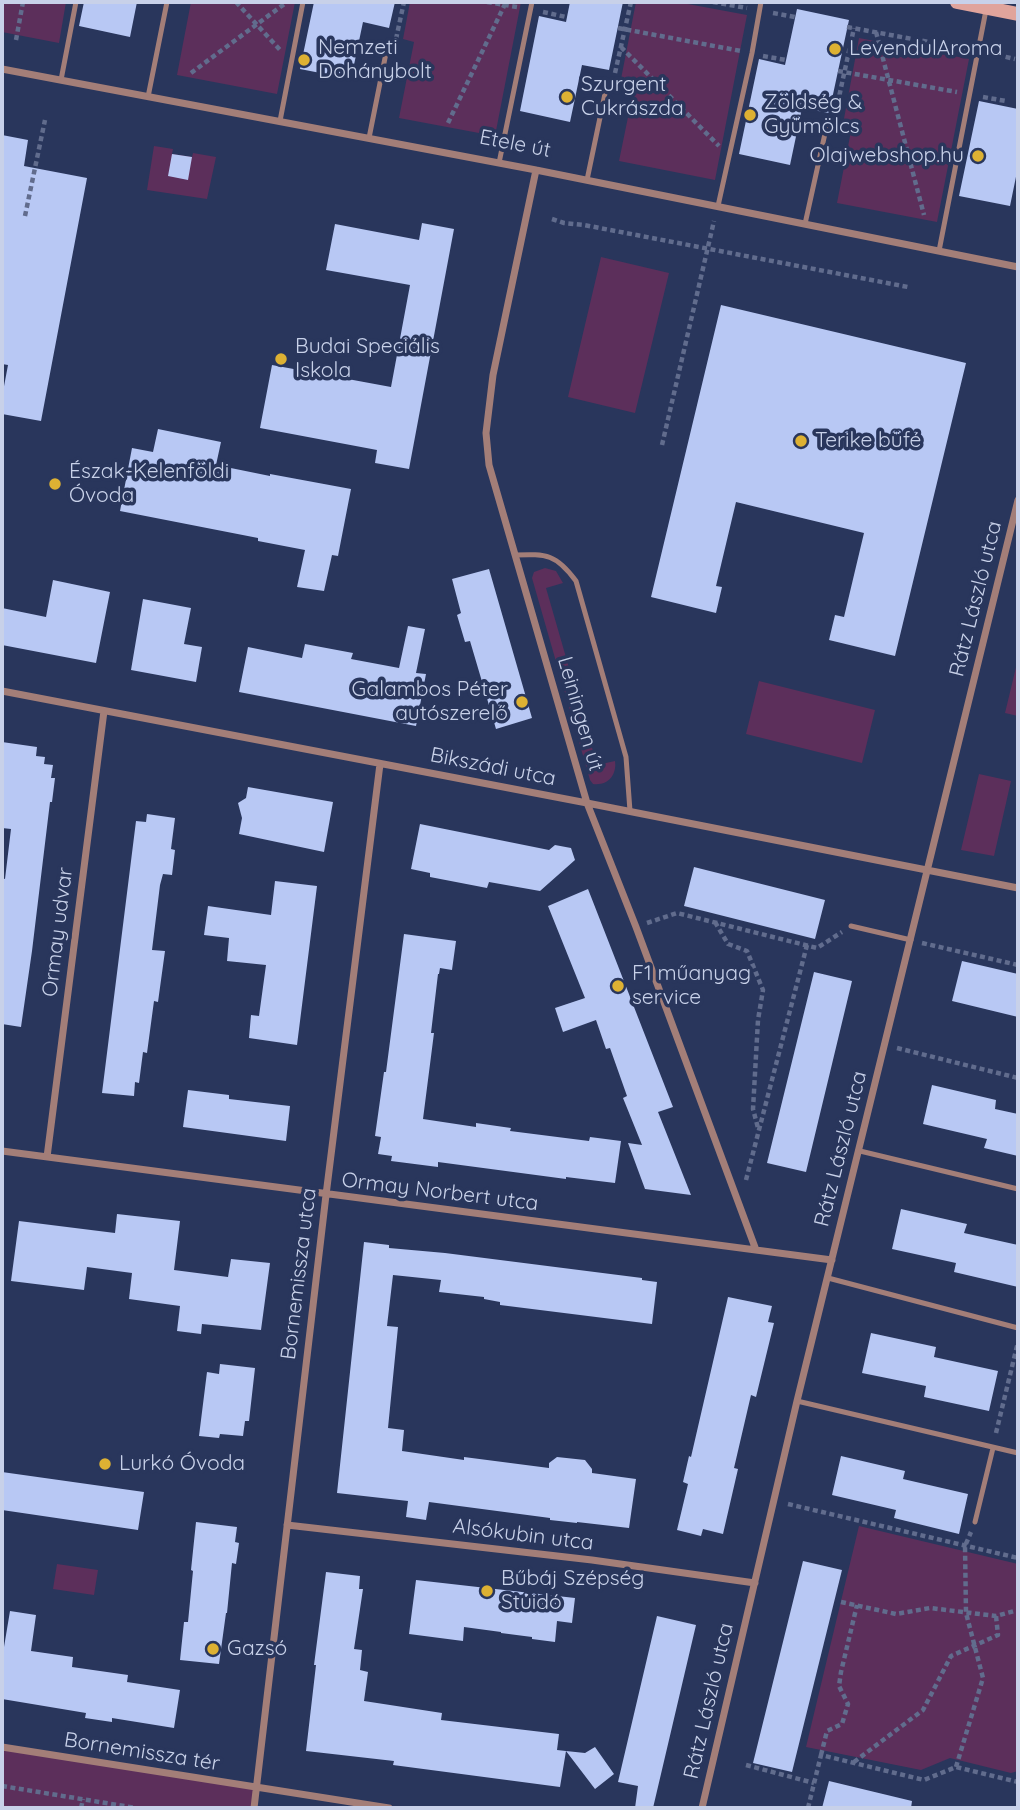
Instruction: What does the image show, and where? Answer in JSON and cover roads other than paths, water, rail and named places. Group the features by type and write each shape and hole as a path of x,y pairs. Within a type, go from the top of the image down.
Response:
{"main road":[{"path":"957,2 1018,14"}],"street":[{"name":"Etele út","path":"2,69 536,170 1018,267"},
{"name":"Leiningen út","path":"536,170 493,375 486,433 489,464 587,803 756,1250"},
{"name":"Rátz László utca","path":"702,1808 797,1401 1018,500"},
{"path":"1009,539 1018,541"},
{"name":"Bikszádi utca","path":"2,691 1018,888"},
{"name":"Ormay udvar","path":"47,1157 104,711"},
{"name":"Bornemissza utca","path":"257,1788 326,1195 380,764"},
{"name":"Ormay Norbert utca","path":"2,1152 832,1260"},
{"name":"Alsókubin utca","path":"287,1525 592,1560 755,1583"},
{"name":"Bornemissza tér","path":"2,1747 390,1808"},
{"path":"254,1808 257,1788"}],"lane":[{"path":"61,80 76,2"},
{"path":"148,97 167,2"},
{"path":"279,121 303,2"},
{"path":"499,163 532,2"},
{"path":"718,206 761,2"},
{"path":"939,251 987,8"},
{"path":"369,138 387,48"},
{"path":"587,180 607,84"},
{"path":"805,224 826,129"},
{"path":"515,555 543,554 564,565 576,581 626,757 630,811"},
{"path":"851,926 911,940"},
{"path":"860,1151 1018,1189"},
{"path":"828,1278 1018,1328"},
{"path":"797,1401 1018,1453"},
{"path":"975,1522 993,1448"}],"place":[{"name":"LevendulAroma","path":"835,49"},
{"name":"Nemzeti Dohánybolt","path":"304,60"},
{"name":"Szurgent Cukrászda","path":"567,97"},
{"name":"Zöldség & Gyümölcs","path":"750,115"},
{"name":"Olajwebshop.hu","path":"978,156"},
{"name":"Budai Speciális Iskola","path":"281,359"},
{"name":"Terike büfé","path":"801,441"},
{"name":"Észak-Kelenföldi Óvoda","path":"55,484"},
{"name":"Galambos Péter autószerelő","path":"522,702"},
{"name":"F1 műanyag service","path":"618,986"},
{"name":"Lurkó Óvoda","path":"105,1464"},
{"name":"Bűbáj Szépség Stúidó","path":"487,1591"},
{"name":"Gazsó","path":"213,1649"}]}
